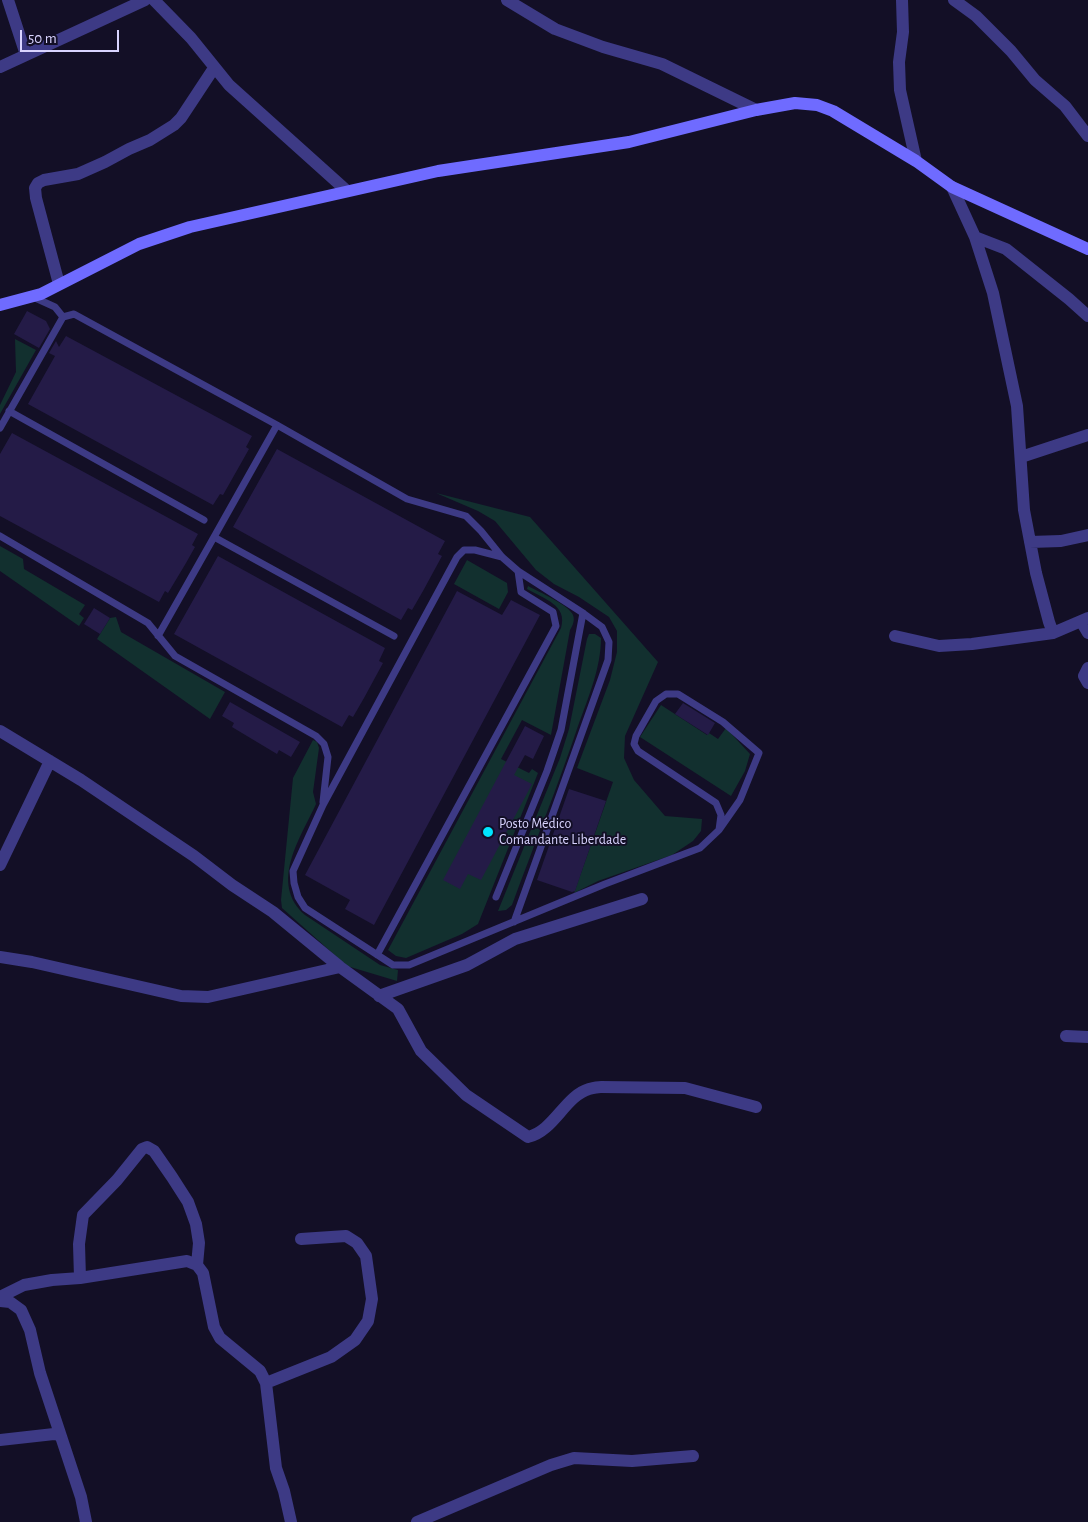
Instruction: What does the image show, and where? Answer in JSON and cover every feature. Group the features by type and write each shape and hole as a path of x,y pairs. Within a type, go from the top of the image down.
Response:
{"street":[{"path":"8,0 26,55"},
{"path":"0,67 130,4 145,0"},
{"path":"154,0 191,38 229,85 347,191"},
{"path":"507,0 556,29 603,47 662,64 756,110"},
{"path":"902,0 903,32 899,62 900,90 916,161"},
{"path":"954,0 976,16 1035,80 1065,106 1088,136"},
{"path":"59,284 36,198 35,188 38,183 44,180 78,174 150,140 174,125 181,118 214,68"},
{"path":"0,305 41,294 139,244 190,227 438,171 629,142 795,102 817,104 834,111 916,161 952,187 1088,249"},
{"path":"952,187 975,237 993,293 1017,406 1024,510 1036,573 1054,633"},
{"path":"975,237 1006,249 1070,299 1088,316"},
{"path":"1021,457 1088,435"},
{"path":"1030,542 1061,541 1088,535"},
{"path":"895,636 939,646 972,644 1054,633 1085,619 1088,632"},
{"path":"1088,668 1084,676 1088,683"},
{"path":"0,731 81,780 194,856 232,886 274,912 340,967 398,1009 421,1051 466,1095 528,1137 536,1135 575,1098 588,1089 601,1087 685,1088 756,1107"},
{"path":"0,865 50,761"},
{"path":"379,996 467,965 515,939 642,899"},
{"path":"0,957 32,962 181,996 208,997 340,967"},
{"path":"1066,1036 1088,1037"},
{"path":"80,1278 79,1244 84,1215 117,1180 142,1149 147,1147 154,1151 188,1202 200,1243 197,1265"},
{"path":"266,1383 331,1357 355,1340 368,1321 372,1299 366,1256 357,1243 346,1236 301,1239"},
{"path":"0,1299 24,1285 52,1280 80,1278 187,1261 197,1265 202,1273 214,1327 220,1338 260,1371 266,1383 276,1468 284,1491 291,1522"},
{"path":"0,1299 10,1302 21,1310 26,1319 40,1373 81,1497 86,1522"},
{"path":"0,1440 60,1435"},
{"path":"417,1522 551,1465 574,1458 632,1461 693,1456"}],"lane":[{"path":"32,297 55,307 63,317"},
{"path":"0,428 63,317 74,314 277,425 407,499 466,516 502,556 518,570 602,627 609,642 608,660 514,922"},
{"path":"9,411 204,520"},
{"path":"158,636 277,425"},
{"path":"0,536 148,623 175,656 316,736 324,744 328,757 323,805"},
{"path":"214,537 394,636"},
{"path":"502,556 475,550 464,550 457,557 323,805 293,871 298,897 305,908 393,965 409,965 605,884 700,848 719,830 740,800 759,753 723,722 678,694 666,694 656,701 636,736 634,744 638,751 716,803 721,815 719,830"},
{"path":"377,955 556,626 553,612 522,592 518,570"},
{"path":"496,896 547,772 561,730 584,613"}],"green space":[{"path":"15,339 36,350 0,414 0,405 16,372"},
{"path":"436,493 530,517 658,662 625,736 624,758 634,780 665,816 702,819 701,831 693,841 672,855 598,881 574,893 613,782 577,768 610,680 617,652 617,631 609,617 579,597 554,584 536,570 495,521 478,511"},
{"path":"0,546 23,559 24,569 85,605 79,614 84,618 79,626 0,571"},
{"path":"467,560 507,583 508,592 499,609 454,584"},
{"path":"528,586 566,607 574,619 570,630 551,735 522,720 501,759 529,773 532,769 538,773 478,924 462,934 406,958 396,956 388,950 561,628 562,620 558,608 527,589"},
{"path":"116,617 121,632 225,692 210,719 97,639 110,618"},
{"path":"589,634 595,634 601,638 599,660 590,694 512,905 506,910 498,911 560,758 569,729"},
{"path":"661,705 707,735 709,733 718,739 726,728 750,754 745,771 731,796 640,737"},
{"path":"313,740 317,742 319,748 313,792 316,804 291,861 288,875 289,889 294,902 305,915 380,965 398,970 397,981 347,966 282,908 281,900 293,778"}],"building":[{"path":"27,311 46,321 50,329 39,348 14,334"},
{"path":"66,336 252,436 246,447 249,449 240,465 223,495 220,494 213,505 28,404 55,356 49,353 56,341 59,347"},
{"path":"12,433 198,534 192,545 195,547 186,563 168,593 165,591 159,602 0,516 0,454"},
{"path":"277,449 445,541 438,554 442,556 423,591 412,610 408,608 401,620 233,527"},
{"path":"218,556 385,648 379,661 383,663 364,698 353,717 349,715 342,727 174,634"},
{"path":"457,591 502,615 511,600 540,615 374,925 345,909 350,900 305,875"},
{"path":"94,608 110,618 100,634 84,624"},
{"path":"230,702 300,742 291,757 279,750 277,754 232,727 234,723 222,716"},
{"path":"683,703 715,723 708,735 675,714"},
{"name":"Posto Médico Comandante Liberdade","path":"525,726 544,736 533,759 525,755 514,775 532,784 481,880 468,874 460,889 443,880"},
{"path":"569,789 606,801 575,891 572,892 537,880"}],"place":[{"name":"Posto Médico Comandante Liberdade","path":"488,832"}]}
